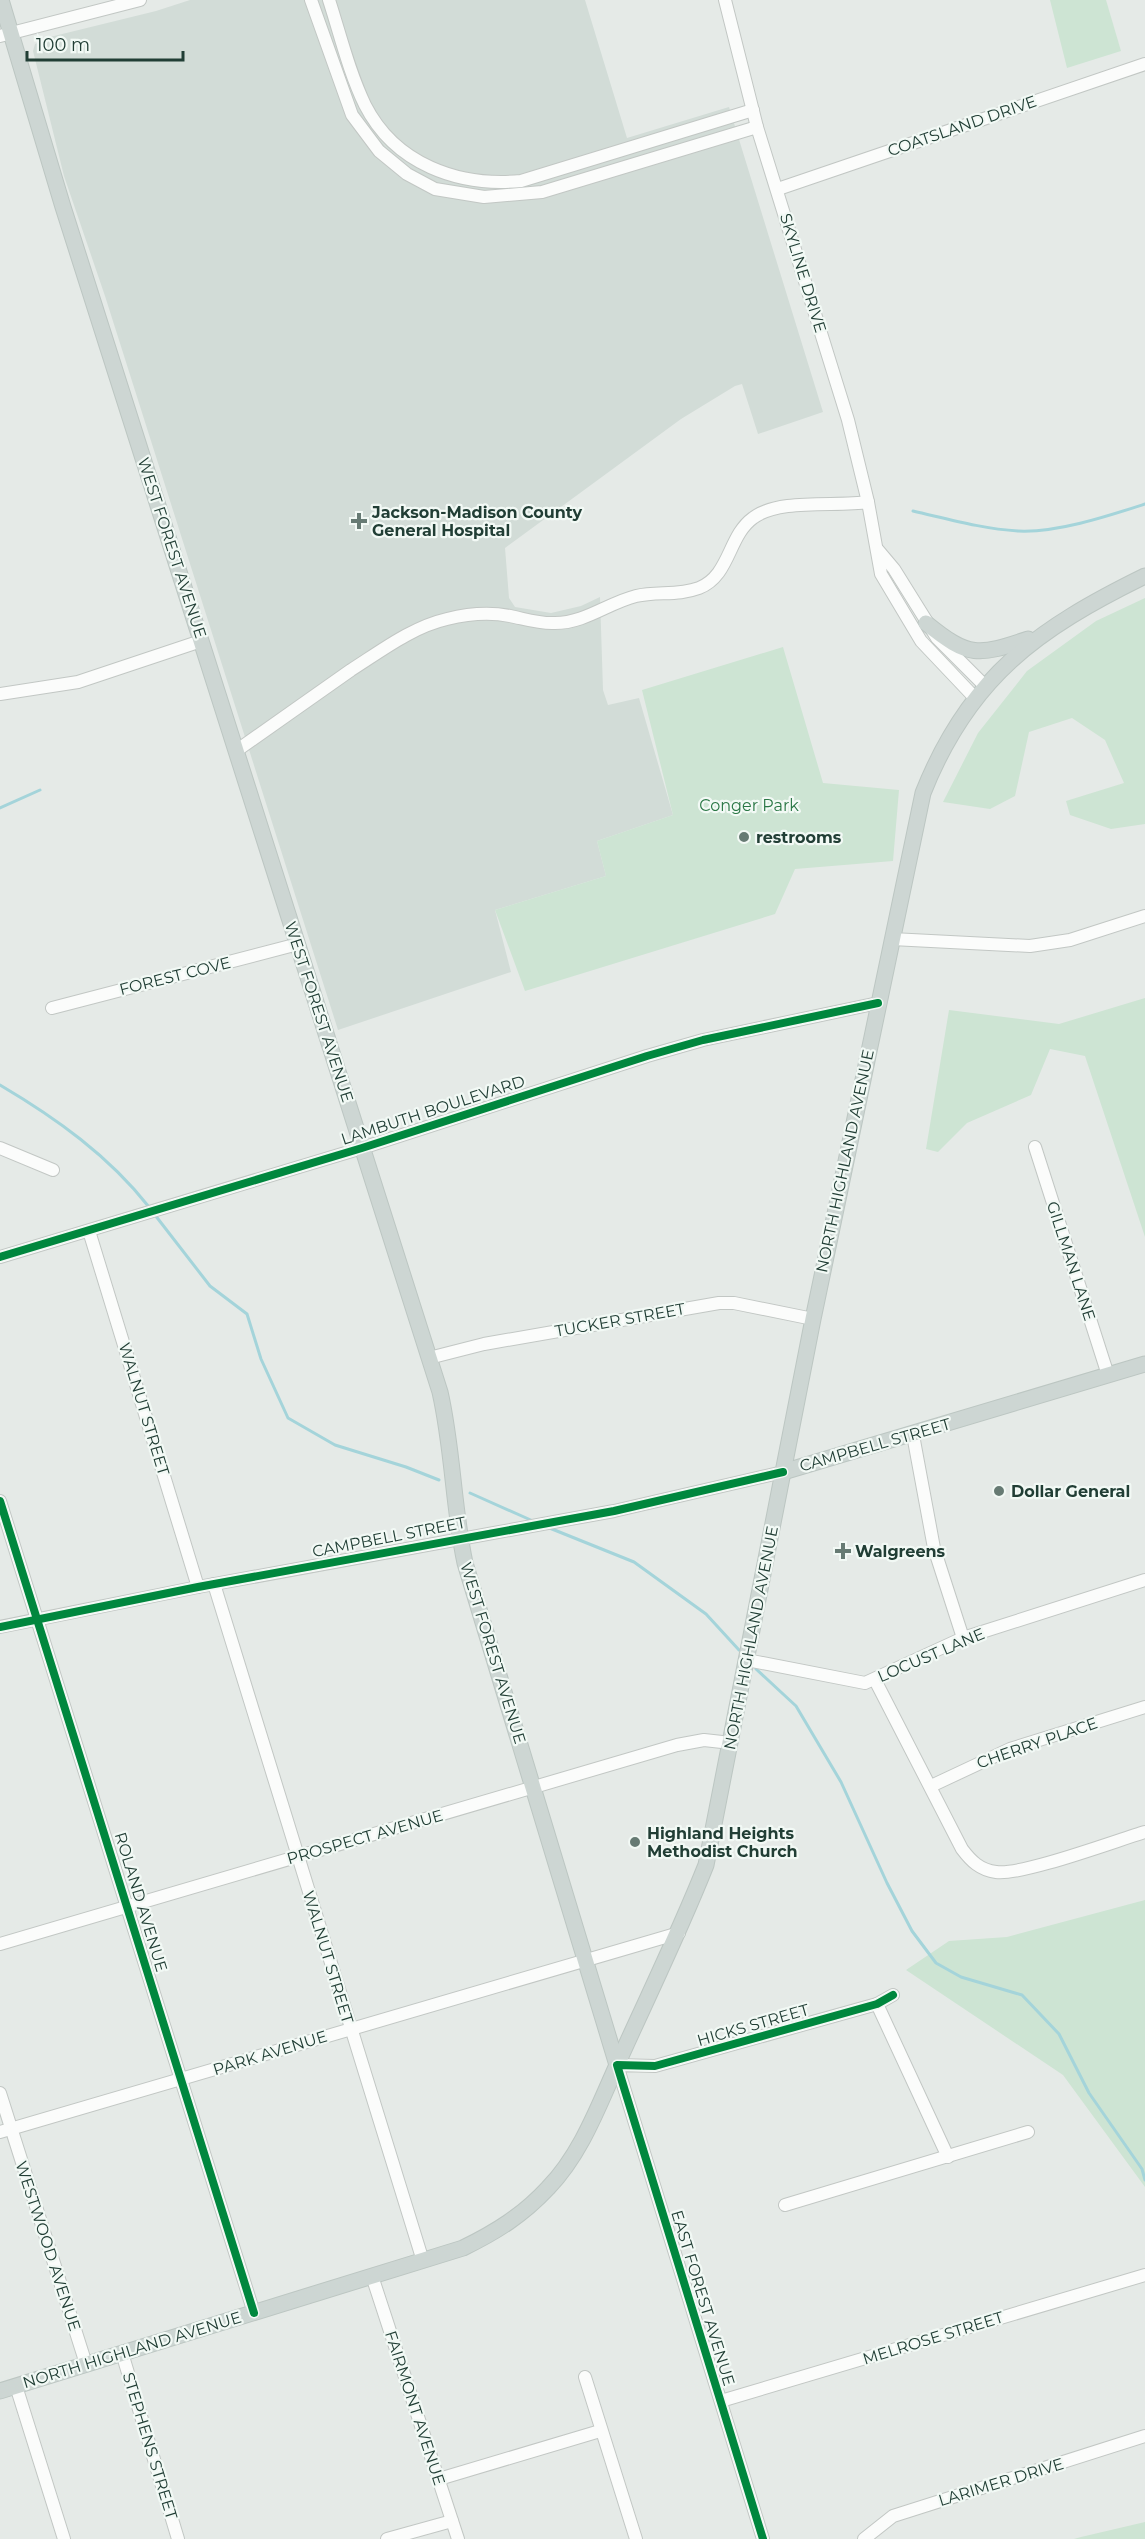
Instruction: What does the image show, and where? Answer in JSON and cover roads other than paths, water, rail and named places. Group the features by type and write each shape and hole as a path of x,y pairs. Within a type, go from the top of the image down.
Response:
{"main road":[{"name":"WEST FOREST AVENUE","path":"1,0 5,35 429,1358 447,1422 460,1538 617,2065"},
{"name":"NORTH HIGHLAND AVENUE","path":"0,2391 463,2248 497,2231 530,2206 550,2187 590,2125 679,1933 705,1865 731,1743 813,1318 923,793 944,746 980,692 1016,654 1040,635 1101,598 1145,576"},
{"path":"926,623 949,642 968,651 982,653 1040,635"},
{"name":"CAMPBELL STREET","path":"783,1472 1145,1364"}],"street":[{"path":"5,35 140,0"},
{"path":"311,0 352,116 379,151 407,174 435,189 484,197 542,192 757,126"},
{"path":"329,0 354,76 372,115 394,143 407,154 433,170 457,178 495,183 521,181 753,110"},
{"name":"SKYLINE DRIVE","path":"725,0 757,126 848,420 868,502 881,574 921,641 980,692"},
{"name":"COATSLAND DRIVE","path":"778,189 1145,64"},
{"path":"236,751 382,650 422,627 447,619 478,615 509,616 549,623 568,622 635,596 687,592 712,581 725,564 742,529 753,517 771,509 789,506 846,505 868,502"},
{"path":"875,546 894,569 926,623 980,692"},
{"path":"0,694 78,682 201,641"},
{"path":"892,939 1040,946 1070,940 1145,916"},
{"name":"FOREST COVE","path":"52,1008 298,944"},
{"name":"LAMBUTH BOULEVARD","path":"0,1257 362,1148 681,1046 878,1003"},
{"name":"GILLMAN LANE","path":"1035,1147 1108,1375"},
{"path":"0,1148 53,1170"},
{"name":"WALNUT STREET","path":"89,1231 198,1587"},
{"name":"TUCKER STREET","path":"429,1358 484,1344 719,1303 734,1303 813,1318"},
{"path":"913,1435 934,1548 963,1638"},
{"name":"CAMPBELL STREET","path":"0,1627 198,1587 624,1509 783,1472"},
{"name":"ROLAND AVENUE","path":"0,1501 254,2313"},
{"name":"LOCUST LANE","path":"748,1655 852,1682 874,1680 963,1638 1145,1580"},
{"name":"WALNUT STREET","path":"214,1584 423,2261"},
{"path":"874,1680 962,1849 970,1860 984,1869 998,1873 1013,1872 1145,1832"},
{"name":"CHERRY PLACE","path":"931,1786 1010,1749 1145,1707"},
{"name":"PROSPECT AVENUE","path":"0,1944 677,1745 704,1740 731,1743"},
{"name":"PARK AVENUE","path":"6,2131 584,1959 679,1933"},
{"name":"HICKS STREET","path":"617,2065 655,2066 877,2004 893,1995"},
{"path":"877,2004 948,2157"},
{"name":"EAST FOREST AVENUE","path":"617,2065 764,2539"},
{"name":"WESTWOOD AVENUE","path":"0,2093 6,2131 86,2364"},
{"path":"785,2205 1028,2132"},
{"name":"FAIRMONT AVENUE","path":"372,2276 458,2539"},
{"name":"MELROSE STREET","path":"720,2401 1145,2276"},
{"name":"STEPHENS STREET","path":"123,2353 178,2539"},
{"path":"585,2377 600,2431 636,2539"},
{"path":"16,2386 64,2539"},
{"path":"439,2480 600,2431"},
{"name":"LARIMER DRIVE","path":"864,2539 893,2516 1145,2436"},
{"path":"387,2539 452,2521"}],"waterway":[{"path":"913,511 992,528 1033,531 1082,523 1145,504"},
{"path":"0,808 40,790"},
{"path":"0,1085 80,1139 117,1171 149,1207"},
{"path":"155,1215 210,1286 247,1314 261,1359 288,1418 335,1445 439,1480"},
{"path":"470,1493 533,1521"},
{"path":"547,1527 634,1562 706,1614 739,1650"},
{"path":"756,1669 796,1706 841,1782 887,1883 912,1931 936,1963 961,1977 1022,1995 1059,2034 1089,2093 1142,2169 1145,2180"}],"place":[{"name":"Jackson-Madison County General Hospital","path":"359,521"},
{"name":"restrooms","path":"744,837"},
{"name":"Dollar General","path":"999,1491"},
{"name":"Walgreens","path":"843,1551"},
{"name":"Highland Heights Methodist Church","path":"635,1842"}],"park label":[{"name":"Conger Park","path":"749,805"}]}
